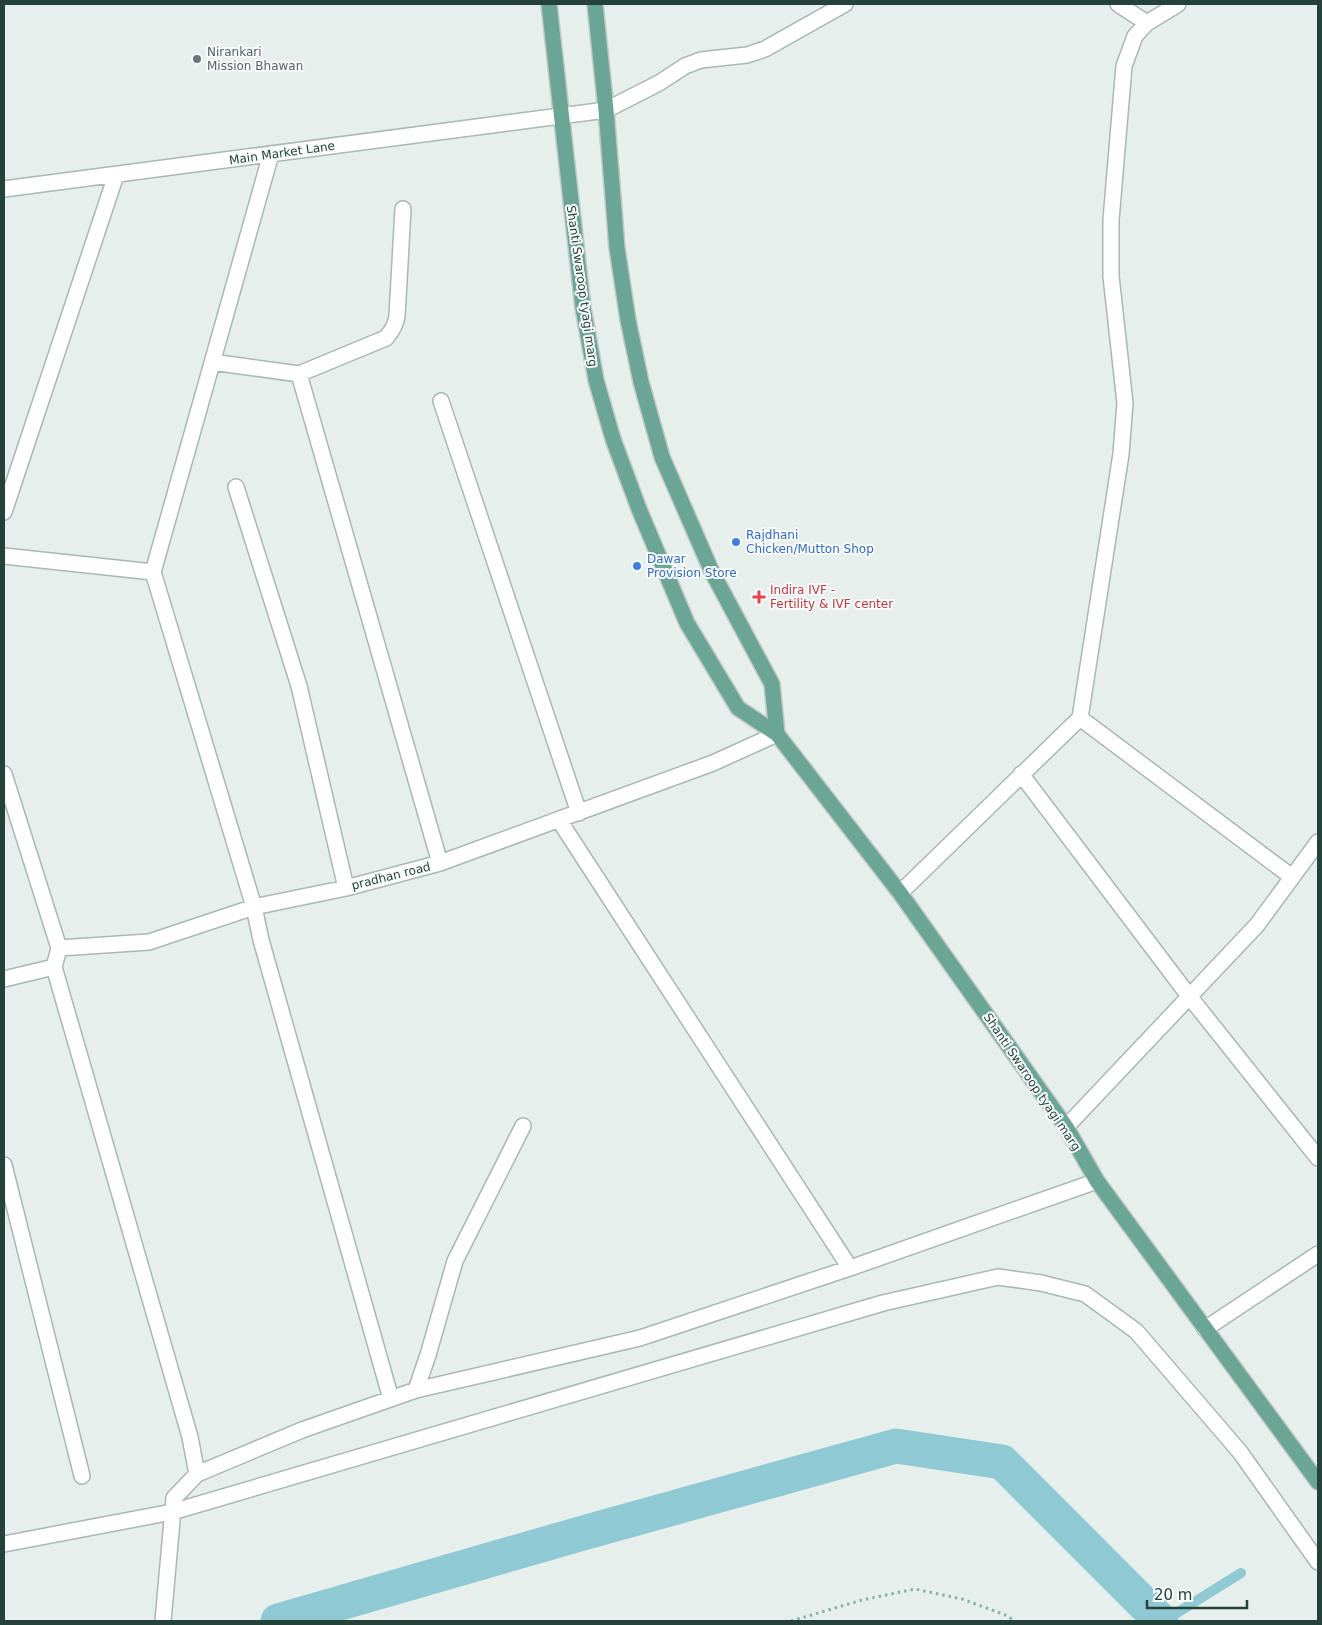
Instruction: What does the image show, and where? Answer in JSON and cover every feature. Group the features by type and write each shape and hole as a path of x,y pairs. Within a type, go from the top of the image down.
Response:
{"main road":[{"name":"Shanti Swaroop tyagi marg","path":"549,4 583,308 596,380 613,439 638,509 687,622 738,708 777,734 900,893 1066,1128 1097,1181 1318,1482"},
{"path":"595,4 617,248 628,320 641,382 662,457 708,563 772,684 777,734"}],"street":[{"name":"Main Market Lane","path":"4,189 606,110 659,83 685,66 701,60 747,55 765,49 845,4"},
{"path":"1118,4 1147,23"},
{"path":"900,893 1080,718 1121,454 1125,403 1111,276 1111,220 1124,66 1135,36 1147,23 1178,4"},
{"path":"272,154 153,572 254,907 264,949 391,1399"},
{"path":"4,512 116,174"},
{"path":"212,362 299,374 386,338 396,324 404,209"},
{"path":"299,374 440,863"},
{"path":"441,401 579,813"},
{"path":"236,487 299,686 346,888"},
{"path":"4,556 153,572"},
{"path":"1080,718 1292,877"},
{"name":"pradhan road","path":"59,948 149,942 254,907 346,888 440,863 713,764 777,734"},
{"path":"4,774 59,948 54,967 190,1437 197,1474"},
{"path":"1021,774 1189,996 1318,1158"},
{"path":"559,820 850,1268"},
{"path":"1066,1128 1257,925 1318,842"},
{"path":"4,979 54,967"},
{"path":"416,1390 455,1261 523,1126"},
{"path":"4,1164 82,1476"},
{"path":"163,1621 174,1498 197,1474 302,1430 416,1390 640,1338 850,1268 1097,1181"},
{"path":"1205,1330 1318,1254"},
{"path":"4,1544 172,1512 883,1303 998,1277 1041,1283 1085,1294 1136,1331 1240,1452 1318,1562"}],"path":[{"path":"791,1621 862,1600 915,1589 962,1599 1008,1616 1014,1621"}],"waterway":[{"path":"278,1621 583,1533 896,1446 1002,1462 1161,1621"},
{"path":"1164,1621 1241,1573"}],"place":[{"name":"Nirankari Mission Bhawan","path":"197,59"},
{"name":"Rajdhani Chicken/Mutton Shop","path":"736,542"},
{"name":"Dawar Provision Store","path":"637,566"},
{"name":"Indira IVF - Fertility & IVF center","path":"759,597"}]}
